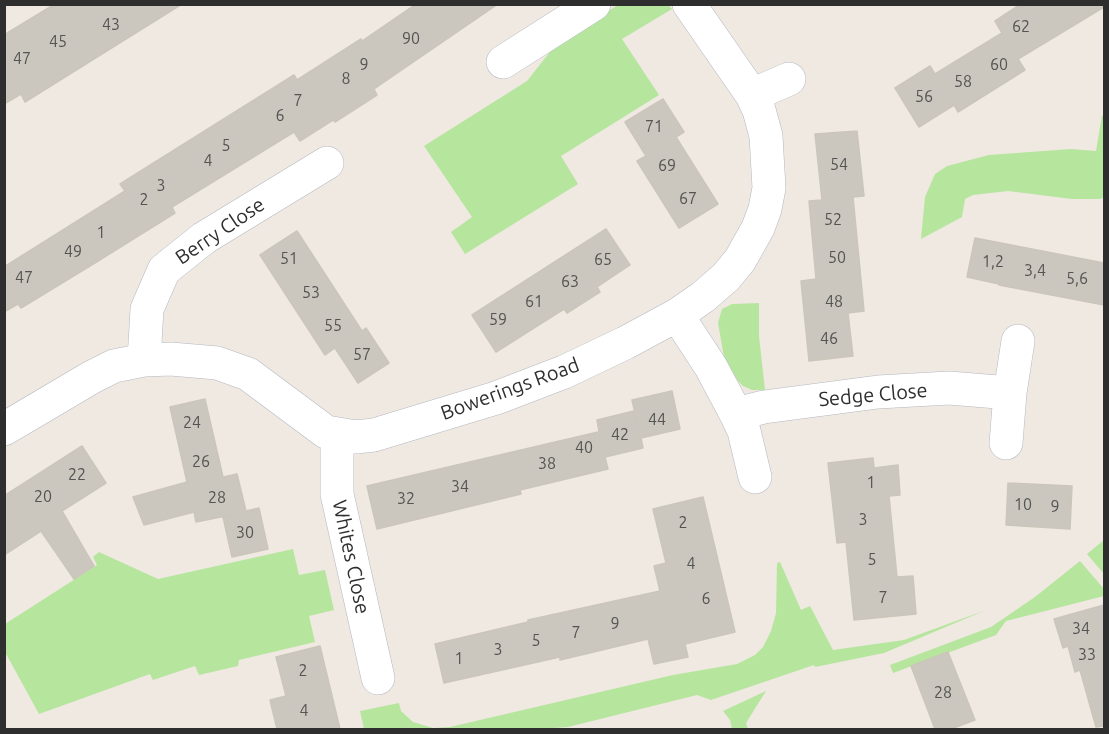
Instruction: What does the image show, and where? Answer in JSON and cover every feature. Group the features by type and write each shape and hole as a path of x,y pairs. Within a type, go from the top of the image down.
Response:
{"street":[{"path":"503,62 594,4"},
{"name":"Bowerings Road","path":"4,429 114,366 144,360 200,360 248,374 326,432 356,437 374,435 496,398 564,372 677,315 726,277 750,244 765,209 769,188 766,136 759,110 752,95 689,4"},
{"path":"752,95 789,79"},
{"name":"Berry Close","path":"144,360 147,309 164,270 204,238 327,163"},
{"path":"677,315 711,367 744,430 755,477"},
{"path":"1006,443 1010,393 1018,341"},
{"name":"Sedge Close","path":"736,414 764,407 878,392 949,388 1010,393"},
{"name":"Whites Close","path":"337,434 337,494 378,678"}],"green space":[{"path":"618,5 668,5 672,9 622,39 659,95 561,156 578,184 465,254 451,232 472,217 424,146 527,81 557,43"},
{"path":"1102,115 1104,118 1104,196 1101,199 1072,199 1008,191 973,195 965,199 962,217 921,239 925,197 935,174 947,166 989,155 1071,149 1096,151"},
{"path":"759,303 759,336 765,390 752,390 738,381 724,357 718,323 722,309 732,304"},
{"path":"1104,540 1104,574 1087,554"},
{"path":"293,549 299,575 325,570 334,610 309,616 315,642 239,660 238,666 199,675 195,666 153,680 150,674 39,714 5,652 5,624 97,565 93,557 99,552 158,579"},
{"path":"1080,561 1104,589 1104,596 1006,621 996,635 893,673 890,665 991,627 1035,597"},
{"path":"780,562 801,610 810,606 833,650 904,640 986,610 884,653 815,667 814,665 711,700 697,695 568,727 364,729 360,711 399,703 401,711 413,722 433,728 450,727 673,675 737,664 755,655 763,647 771,631 776,613 777,563"},
{"path":"766,691 746,723 748,729 732,729 730,720 723,711"}],"building":[{"path":"55,4 182,4 25,102 21,94 4,104 4,35"},
{"path":"416,4 498,4 374,89 377,95 335,122 333,120 300,141 294,132 172,207 175,213 90,266 21,308 18,304 4,312 4,267 125,191 120,184 294,75 297,80 361,39 362,41"},
{"path":"1021,4 1104,4 1104,7 1018,59 1025,70 958,112 954,105 919,127 895,88 930,66 935,74 1002,33 995,21"},
{"path":"663,99 684,132 676,137 718,204 679,228 637,161 646,156 625,122"},
{"path":"857,131 864,196 853,197 864,311 848,313 853,356 809,361 801,281 816,279 809,201 822,200 815,134"},
{"path":"606,229 630,265 597,287 600,292 567,313 564,309 496,352 472,315"},
{"path":"297,231 362,331 366,328 389,363 358,383 335,348 325,355 260,255"},
{"path":"975,238 1104,263 1104,305 967,277"},
{"path":"672,391 680,429 641,438 643,448 605,457 608,469 520,490 521,494 377,529 367,486 598,432 601,442 597,420 634,411 637,422 632,400"},
{"path":"205,399 223,477 237,474 246,511 259,508 268,549 232,557 223,517 236,514 196,522 194,512 144,525 133,497 187,482 170,407"},
{"path":"82,446 106,483 62,511 94,566 74,579 41,531 4,555 4,496"},
{"path":"873,458 874,468 898,465 900,495 889,496 897,577 913,576 916,614 854,620 846,542 837,543 828,463"},
{"path":"1008,483 1072,486 1070,529 1006,525"},
{"path":"703,497 735,632 685,644 688,657 654,664 648,639 560,660 560,657 444,683 435,644 528,622 528,620 660,591 654,566 666,563 653,509"},
{"path":"1104,605 1104,726 1096,727 1080,670 1075,672 1068,646 1063,648 1054,619"},
{"path":"320,646 340,729 277,729 270,700 286,696 276,657"},
{"path":"948,652 975,720 951,729 935,729 911,666"}]}
